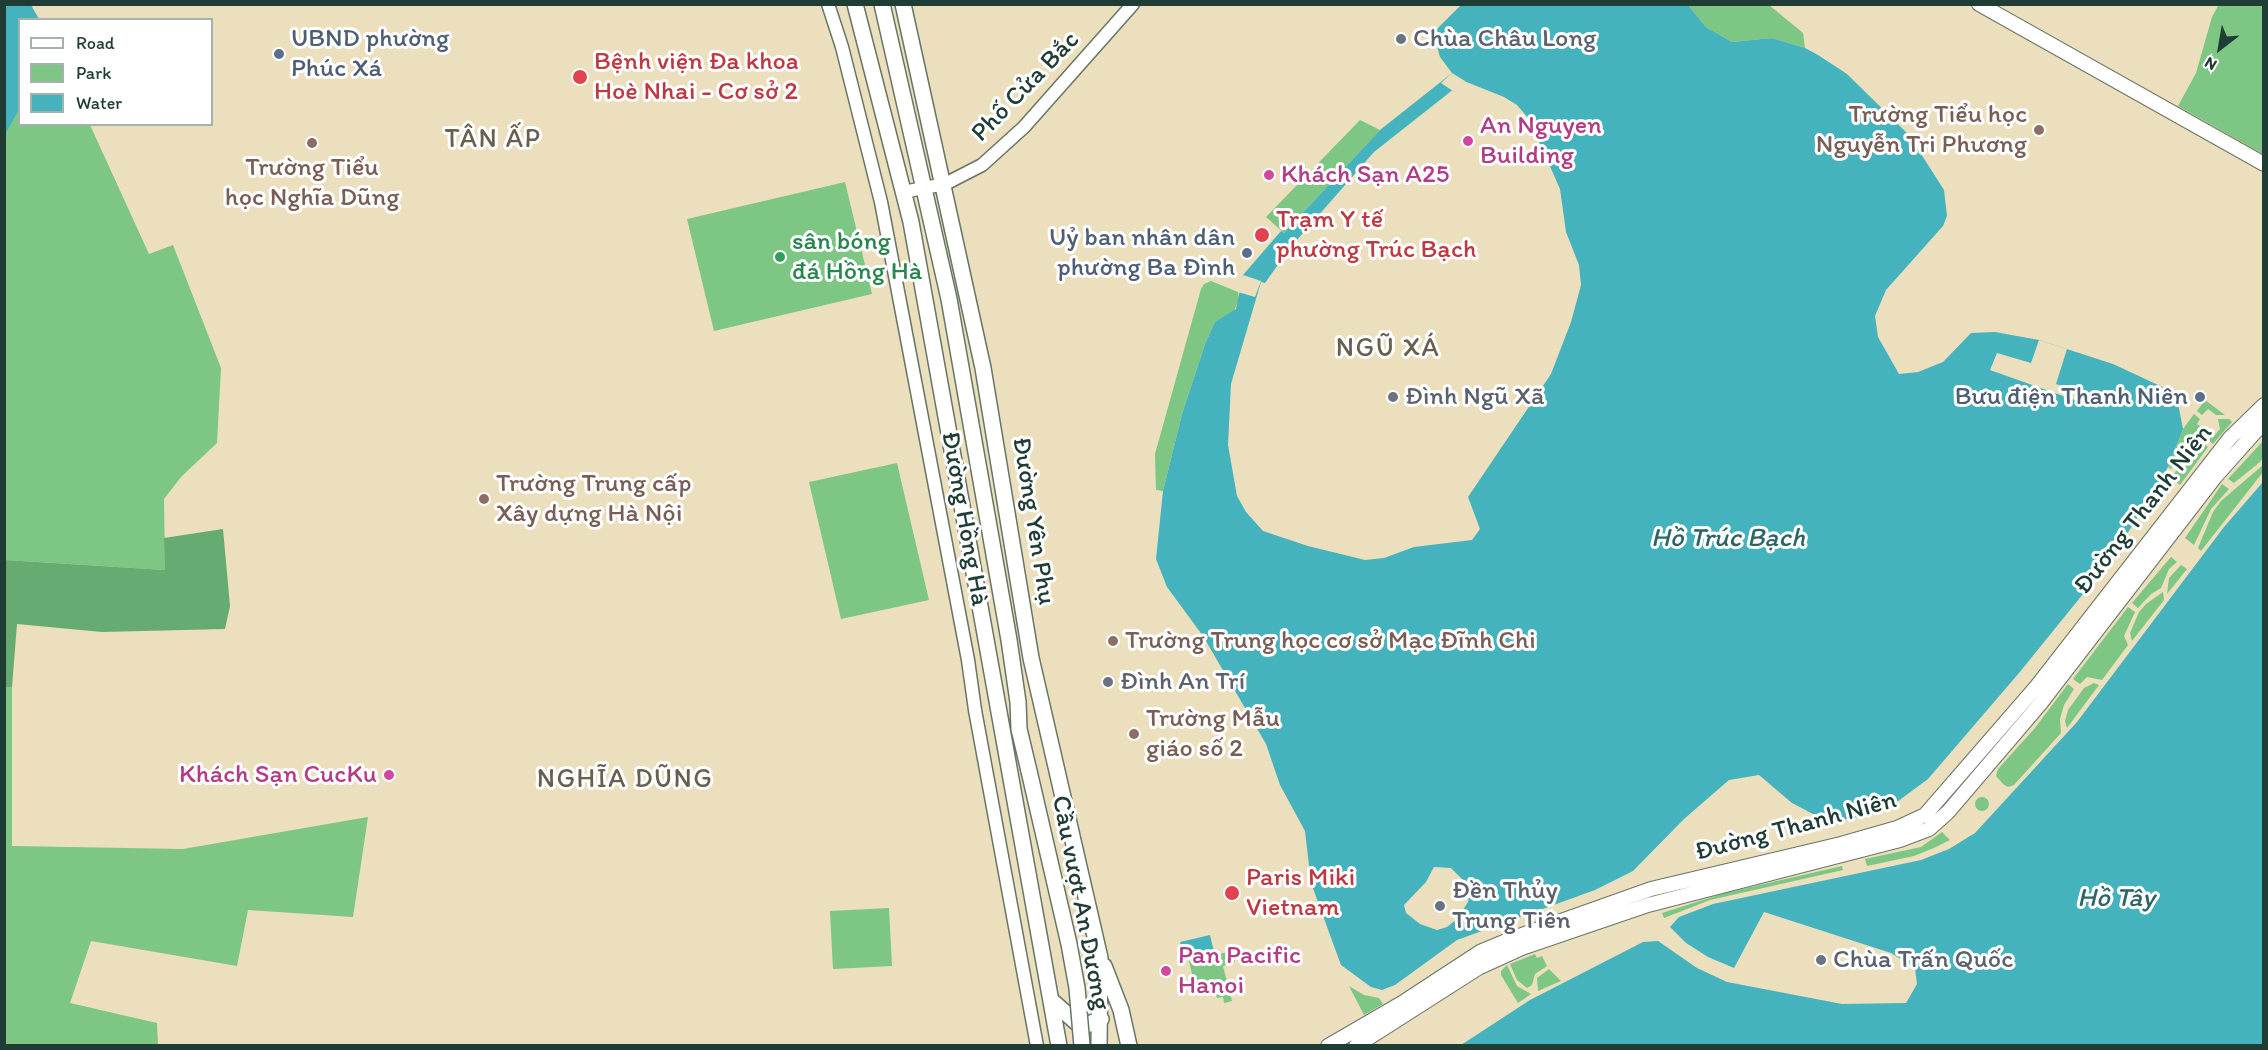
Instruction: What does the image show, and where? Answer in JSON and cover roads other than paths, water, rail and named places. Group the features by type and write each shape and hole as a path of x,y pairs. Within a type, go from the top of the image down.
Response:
{"main road":[{"path":"855,4 903,192 995,684 1059,1046"},
{"name":"Đường Yên Phụ","path":"882,4 926,188 949,299 1008,640 1018,702 1019,729 1029,771"},
{"name":"Đường Yên Phụ","path":"903,4 945,184 968,296 1007,507 1031,658 1100,958 1099,1046"},
{"path":"1979,4 2264,164"},
{"path":"949,299 968,296"},
{"name":"Đường Thanh Niên","path":"1328,1046 1402,1003 1473,956 1516,937 1651,889 1863,838 1897,828 1924,815 2031,693 2230,438 2264,405"},
{"name":"Đường Thanh Niên","path":"1356,1046 1478,968 1522,948 1652,904 1900,840 1929,829 1948,812 2040,704 2215,477 2264,422"},
{"path":"995,684 1019,729"},
{"name":"Cầu vượt An Dương","path":"1029,771 1069,944 1077,988 1082,1046"},
{"path":"1100,958 1121,1010 1129,1046"},
{"path":"1051,1000 1077,1023 1084,1026 1101,1019"}],"street":[{"name":"Đường Hồng Hà","path":"828,4 842,47 883,213 968,660 975,710 1037,1046"},
{"name":"Phố Cửa Bắc","path":"903,192 945,184 982,165 1024,127 1133,4"}],"water":[{"path":"5,4 31,5 38,18 18,18 18,112 5,134"},
{"name":"Hồ Trúc Bạch","path":"1461,5 1688,5 1706,27 1732,42 1772,38 1805,48 1847,74 1909,135 1944,190 1947,216 1943,226 1886,290 1875,316 1878,337 1899,374 1918,372 1943,362 1971,333 1995,332 2039,340 2113,364 2169,390 2178,403 2183,429 2168,467 2113,557 2019,673 1928,779 1882,813 1841,820 1813,814 1792,803 1759,775 1729,780 1684,819 1633,871 1595,890 1457,940 1395,985 1382,990 1371,987 1341,965 1311,883 1305,831 1280,785 1266,744 1203,636 1167,587 1156,559 1163,491 1182,414 1205,344 1215,322 1236,309 1243,275 1281,231 1284,233 1380,130 1452,73 1440,57 1435,39 1437,29","holes":["1464,81 1504,97 1517,105 1529,119 1560,189 1566,232 1579,265 1581,285 1571,322 1551,374 1468,497 1480,529 1472,540 1414,547 1384,558 1365,560 1308,546 1263,531 1246,512 1237,496 1228,445 1231,384 1261,282 1265,283 1289,249 1374,152","1434,867 1451,868 1463,880 1470,893 1468,902 1457,919 1447,927 1437,930 1420,924 1406,913 1404,905 1426,882"]},
{"name":"Hồ Tây","path":"2263,482 2263,1045 1461,1045 1530,1000 1643,942 1658,941 1697,968 1727,982 1842,1004 1906,1003 1917,984 1915,968 1891,953 1764,912 1734,968 1708,957 1686,943 1670,927 1679,917 1713,904 1921,860 1949,849 1975,833 2077,722 2224,527"},
{"path":"1210,935 1214,952 1184,959 1180,942"}],"place":[{"name":"Chùa Châu Long","path":"1401,39"},
{"name":"UBND phường Phúc Xá","path":"279,54"},
{"name":"Bệnh viện Đa khoa Hoè Nhai - Cơ sở 2","path":"580,77"},
{"name":"Trường Tiểu học Nguyễn Tri Phương","path":"2039,130"},
{"name":"An Nguyen Building","path":"1468,141"},
{"name":"Trường Tiểu học Nghĩa Dũng","path":"312,143"},
{"name":"Khách Sạn A25","path":"1269,175"},
{"name":"Trạm Y tế phường Trúc Bạch","path":"1262,235"},
{"name":"Uỷ ban nhân dân phường Ba Đình","path":"1247,253"},
{"name":"sân bóng đá Hồng Hà","path":"780,257"},
{"name":"Đình Ngũ Xã","path":"1393,397"},
{"name":"Bưu điện Thanh Niên","path":"2200,397"},
{"name":"Trường Trung cấp Xây dựng Hà Nội","path":"484,499"},
{"name":"Trường Trung học cơ sở Mạc Đĩnh Chi","path":"1113,641"},
{"name":"Đình An Trí","path":"1108,682"},
{"name":"Trường Mẫu giáo số 2","path":"1134,734"},
{"name":"Khách Sạn CucKu","path":"389,775"},
{"name":"Paris Miki Vietnam","path":"1232,893"},
{"name":"Đền Thủy Trung Tiên","path":"1440,906"},
{"name":"Chùa Trấn Quốc","path":"1821,960"},
{"name":"Pan Pacific Hanoi","path":"1166,971"}],"district":[{"name":"TÂN ẤP","path":"493,140"},
{"name":"NGŨ XÁ","path":"1388,349"},
{"name":"NGHĨA DŨNG","path":"625,780"}]}
